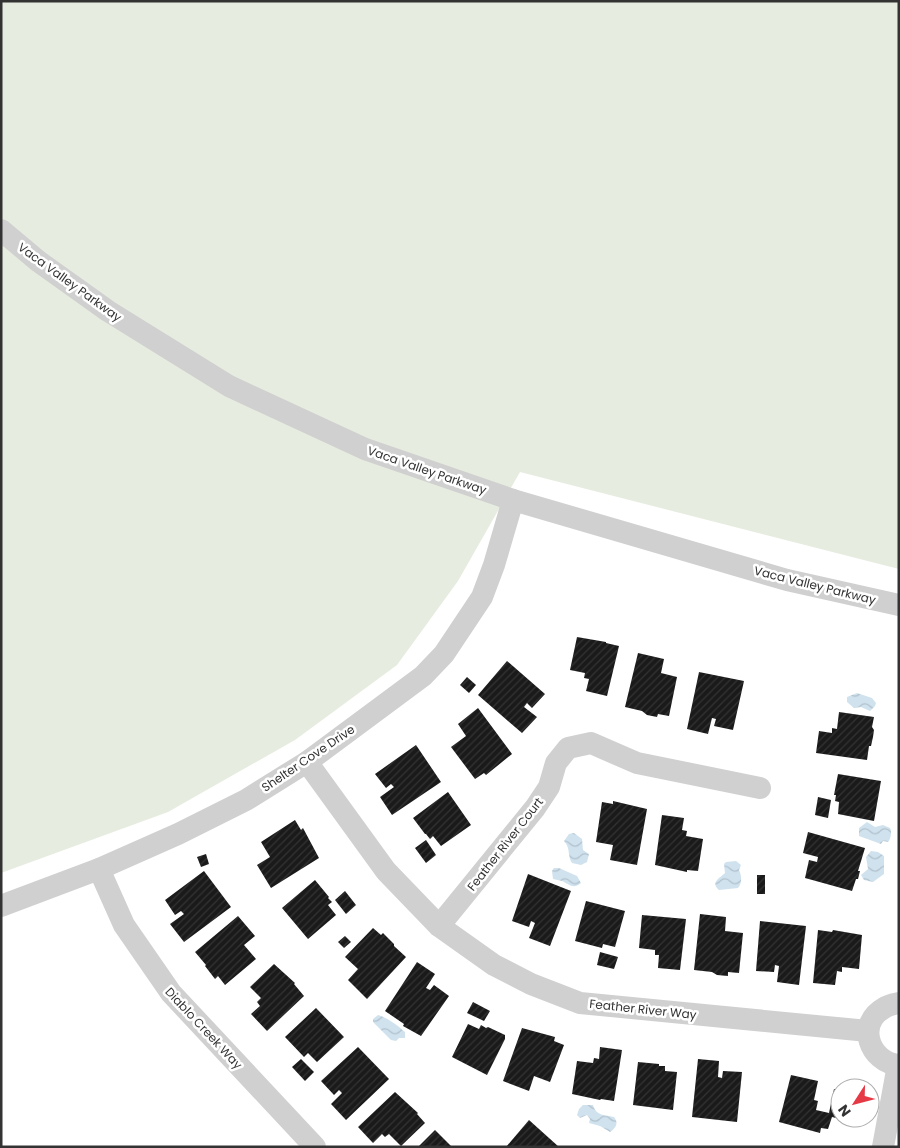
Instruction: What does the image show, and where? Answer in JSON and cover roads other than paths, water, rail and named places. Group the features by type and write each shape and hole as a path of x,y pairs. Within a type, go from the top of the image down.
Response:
{"street":[{"name":"Vaca Valley Parkway","path":"1,230 38,261 108,311 229,386 365,449 513,500 787,580 899,605"},
{"name":"Shelter Cove Drive","path":"1,906 99,869 178,834 246,800 307,762 423,676 444,654 482,597 494,565 513,500"},
{"name":"Feather River Court","path":"439,926 530,814 549,787 556,763 568,748 591,743 637,763 760,788"},
{"name":"Feather River Way","path":"307,762 386,871 439,926 494,965 531,984 580,1003 868,1031"},
{"name":"Diablo Creek Way","path":"99,869 124,925 171,993 315,1147"},
{"path":"883,1147 898,1065 881,1059 874,1052 868,1031 876,1014 884,1008 899,1003"}],"water":[{"path":"857,693 872,698 876,703 870,711 861,707 854,708 847,702 847,697"},
{"path":"867,822 875,827 883,825 890,828 891,835 888,842 883,841 881,844 859,836 859,828"},
{"path":"574,833 582,839 583,850 589,854 587,862 581,865 572,863 568,846 564,841 569,834"},
{"path":"871,851 878,852 884,856 884,874 873,882 864,880 861,875 868,869 866,857"},
{"path":"736,861 741,865 739,870 741,880 738,888 719,890 715,885 725,873 724,864"},
{"path":"554,868 559,868 577,876 581,883 573,886 553,879 552,871"},
{"path":"378,1015 402,1029 405,1032 405,1038 399,1038 396,1041 391,1040 373,1022 373,1019"},
{"path":"583,1105 593,1105 594,1109 599,1113 614,1117 617,1123 615,1127 610,1132 600,1126 589,1123 590,1119 587,1115 580,1118 577,1115"}]}
